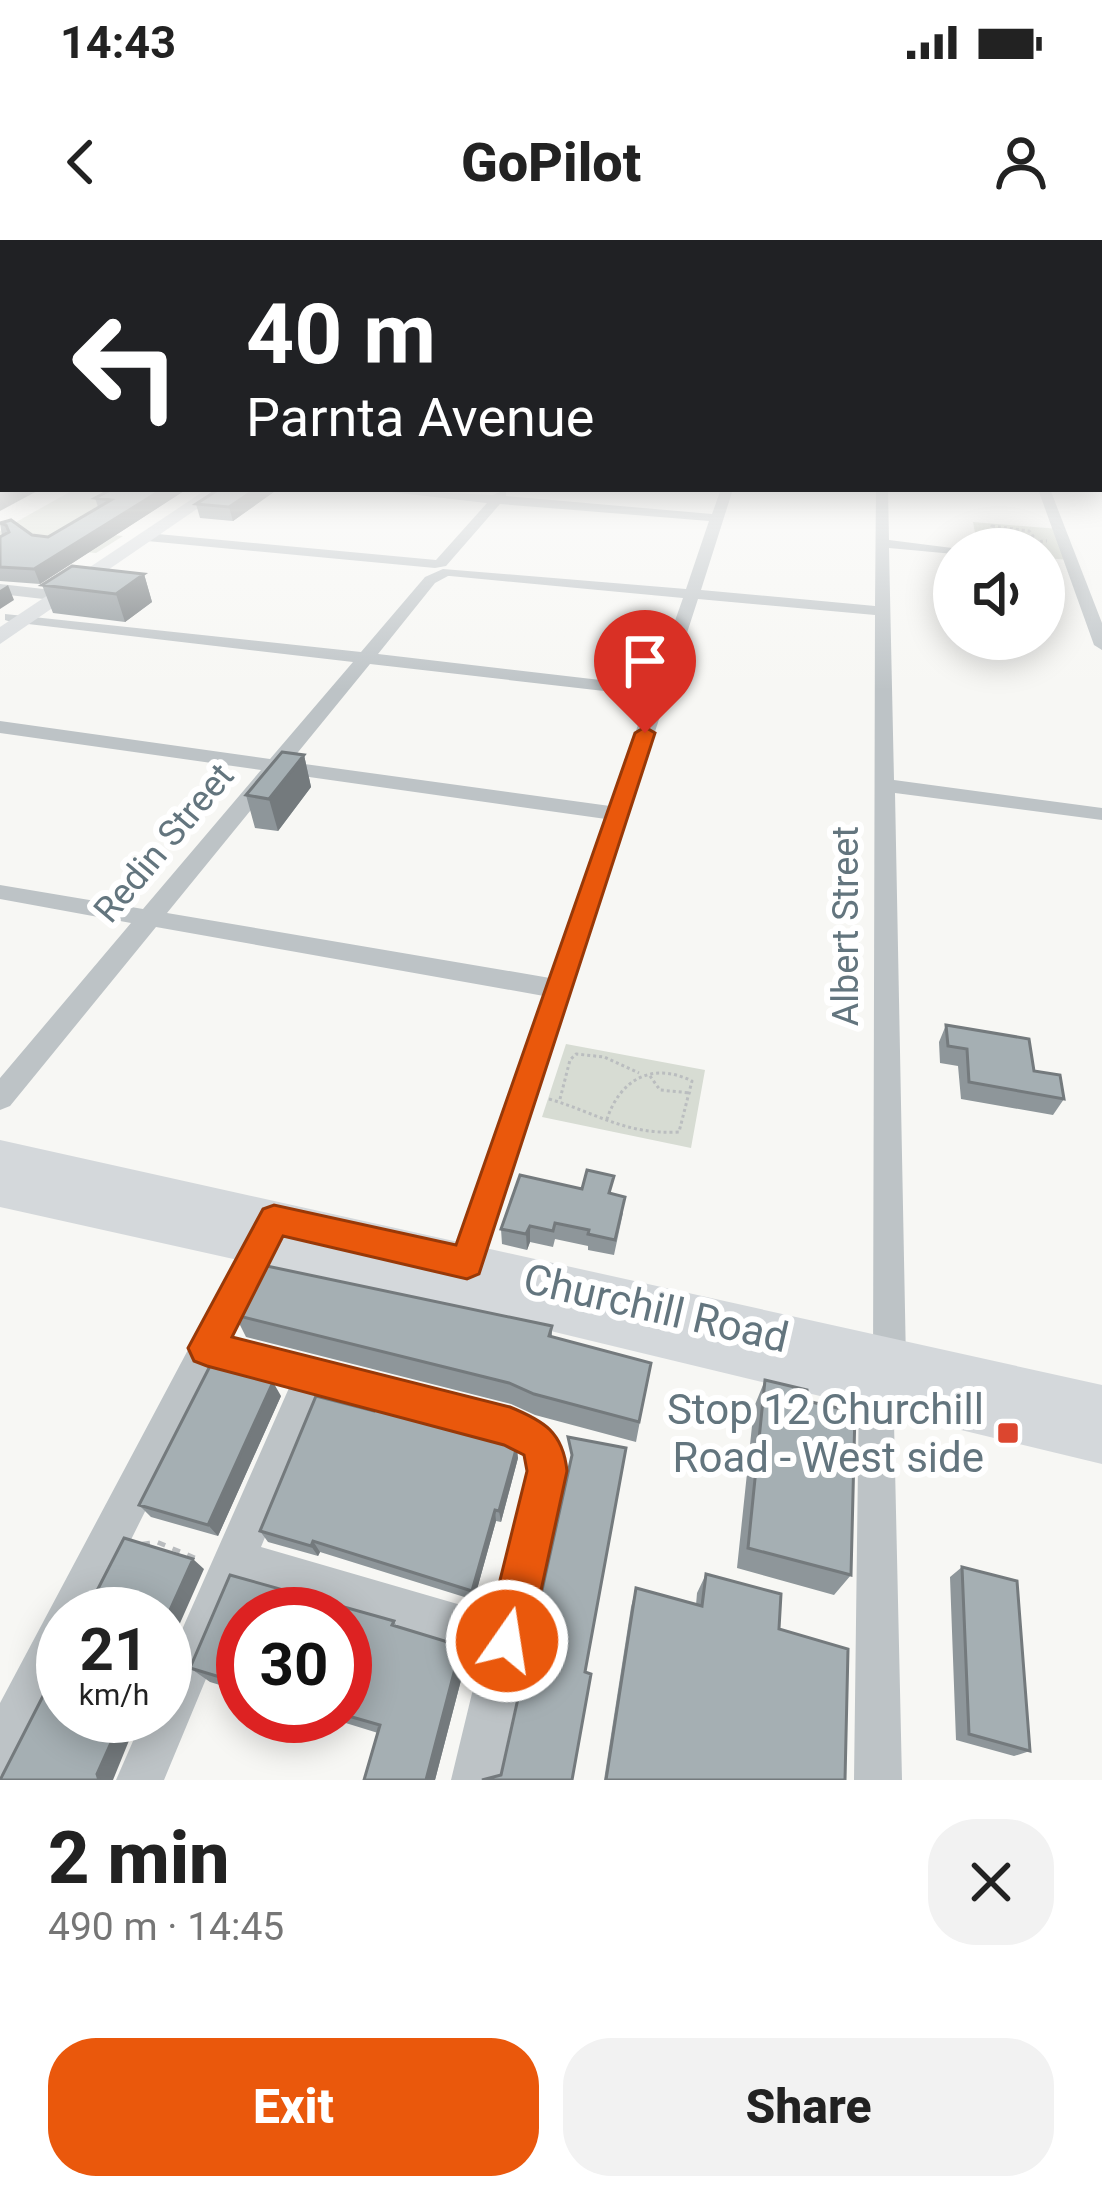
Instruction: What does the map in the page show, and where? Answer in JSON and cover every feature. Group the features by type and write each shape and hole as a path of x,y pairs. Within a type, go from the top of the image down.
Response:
{"main road":[{"path":"9,624 123,546"},
{"path":"53,595 144,546"},
{"name":"Churchill Road","path":"0,1157 267,1233"},
{"name":"Churchill Road","path":"0,1189 267,1233 463,1276 883,1374 1102,1438"},
{"name":"Churchill Road","path":"883,1374 1102,1410"}],"street":[{"path":"220,546 882,611"},
{"name":"Redin Street","path":"0,1098 459,546"},
{"path":"463,1276 708,546"},
{"name":"Albert Street","path":"878,1780 883,1374 881,546"},
{"path":"1071,546 1102,645"},
{"path":"0,589 53,595"},
{"path":"9,624 658,692"},
{"path":"0,727 618,814"},
{"path":"884,784 1102,814"},
{"path":"0,892 559,989"},
{"path":"85,1587 267,1233"},
{"path":"207,1348 510,1426 538,1441 545,1452 547,1471 475,1780"},
{"path":"140,1780 219,1563 313,1376"},
{"path":"219,1563 507,1641"},
{"path":"0,1753 36,1682"}],"path":[{"path":"559,1101 575,1054 604,1058 645,1075 660,1090 692,1093"},
{"path":"523,1095 559,1101 607,1122 679,1132 692,1081 685,1076 645,1075 628,1080 614,1096 607,1122"},
{"path":"135,1545 157,1542 219,1563"}],"shaded area":[{"path":"20,546 107,546 96,553"},
{"path":"566,1044 705,1070 691,1148 542,1117"}],"building":[{"path":"0,546 71,546 34,569 0,567"},
{"path":"72,566 144,574 116,594 42,585"},
{"path":"282,752 304,755 269,799 246,795"},
{"path":"946,1025 1029,1039 1034,1071 1060,1075 1064,1099 969,1082 967,1049 948,1046"},
{"path":"587,1170 614,1176 609,1193 625,1197 615,1240 555,1223 553,1231 530,1226 526,1234 501,1229 520,1175 582,1189"},
{"path":"262,1265 552,1326 549,1336 651,1363 639,1422 509,1383 235,1315"},
{"path":"210,1366 273,1382 208,1525 139,1505"},
{"path":"765,1380 807,1390 807,1401 855,1412 851,1575 748,1548"},
{"path":"316,1396 374,1411 376,1406 517,1446 472,1591 313,1541 311,1546 260,1531"},
{"path":"568,1437 626,1448 585,1672 591,1674 572,1780 482,1780 501,1775 572,1455"},
{"path":"124,1538 193,1559 180,1587 99,1587"},
{"path":"962,1567 1017,1581 1030,1751 969,1734"},
{"path":"706,1574 781,1594 779,1629 848,1649 845,1780 606,1780 636,1588 702,1606"},
{"path":"230,1575 273,1587 225,1587"},
{"path":"216,1608 216,1676 192,1669"},
{"path":"372,1615 461,1646 426,1780 364,1780 380,1725 372,1723"},
{"path":"36,1710 36,1743 111,1743 97,1774 99,1780 0,1780"}],"place":[{"name":"Stop 12 Churchill Road - West side","path":"1008,1433"}],"route":[{"path":"507,1641 547,1471 538,1441 510,1426 207,1348 274,1220 467,1263 645,733"}]}
